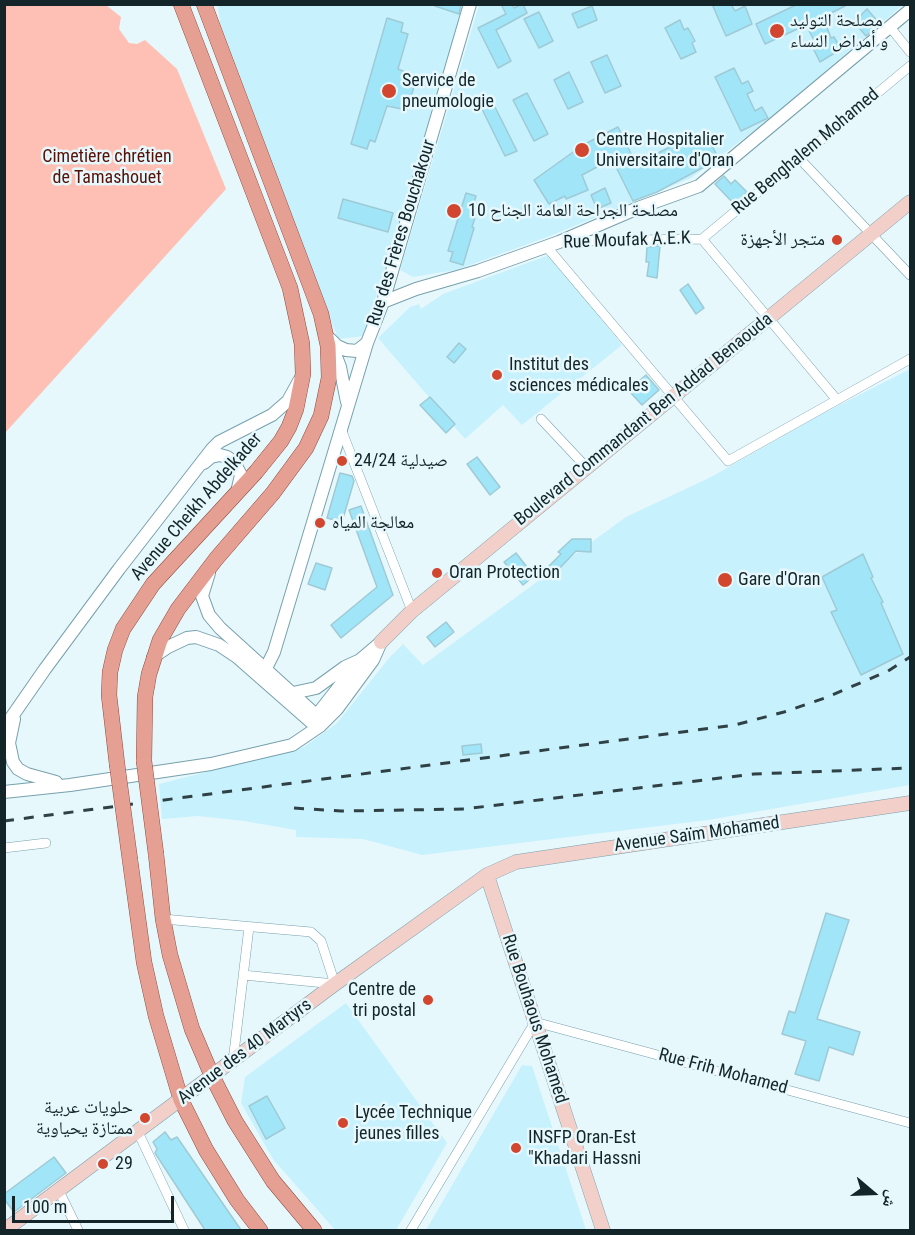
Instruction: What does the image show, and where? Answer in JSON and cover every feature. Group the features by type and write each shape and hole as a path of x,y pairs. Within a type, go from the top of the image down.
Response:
{"main road":[{"name":"Avenue Cheikh Abdelkader","path":"181,4 290,288 302,344 303,374 301,393 290,427 271,454 153,584 123,629 110,672 109,695 139,933 150,989 181,1100 206,1150 237,1200 260,1230"},
{"path":"204,4 304,266 326,333 329,378 315,432 293,467 216,559 167,625 148,674 144,712 144,761 163,919 177,984 192,1029 235,1121 273,1181 308,1229"},
{"name":"Boulevard Commandant Ben Addad Benaouda","path":"381,642 412,611 910,202"},
{"name":"Avenue Saïm Mohamed","path":"487,875 516,862 910,803"},
{"name":"Avenue des 40 Martyrs","path":"5,1230 487,875"},
{"name":"Rue Bouhaous Mohamed","path":"487,875 603,1230"}],"street":[{"name":"Rue des Frères Bouchakour","path":"264,674 275,647 367,343 383,302 470,4"},
{"path":"559,242 638,208 699,186 910,10"},
{"path":"890,27 910,52"},
{"name":"Rue Benghalem Mohamed","path":"702,238 910,66"},
{"path":"798,157 910,275"},
{"path":"702,238 837,400"},
{"name":"Rue Moufak A.E.K","path":"383,302 559,242 702,238"},
{"path":"546,246 728,461 910,359"},
{"path":"390,279 416,289"},
{"path":"326,333 340,367 348,406"},
{"name":"Rue des Frères Bouchakour","path":"326,333 337,346 346,350 357,351 367,343"},
{"path":"4,748 6,728 45,669 119,568 219,442 262,422 280,409 288,401 303,374"},
{"path":"541,419 586,467"},
{"path":"342,429 412,611"},
{"path":"201,465 212,457 220,455 234,462 241,475 237,493"},
{"path":"216,559 202,596 214,621 264,674 316,721"},
{"path":"153,657 180,640 196,637 219,645 264,674 278,680 293,693 316,721"},
{"name":"Boulevard Commandant Ben Addad Benaouda","path":"316,721 360,660 381,642"},
{"name":"Boulevard Commandant Ben Addad Benaouda","path":"4,792 212,764 273,750 336,709 373,660 381,642"},
{"path":"275,647 278,680"},
{"path":"293,693 316,688 345,667 360,660"},
{"path":"6,728 10,753 18,768 37,778 70,784"},
{"path":"4,848 46,843"},
{"path":"163,919 311,932 321,941 336,984 243,975"},
{"path":"233,1061 249,927"},
{"path":"411,1230 535,1022"},
{"name":"Rue Frih Mohamed","path":"535,1022 910,1123"},
{"path":"138,1132 184,1230"},
{"path":"59,1191 78,1230"}],"shaded area":[{"path":"218,5 466,5 364,336 338,339 220,23"},
{"name":"Centre Hospitalier Universitaire d'Oran","path":"479,5 903,5 766,122 691,178 550,236 456,270 413,277 400,270"},
{"name":"Institut des sciences médicales","path":"549,255 622,345 522,425 503,405 465,439 378,338 410,307 419,304 421,309 443,294"},
{"name":"Gare d'Oran","path":"910,369 910,785 708,820 422,855 363,839 296,837 296,830 244,821 198,816 162,819 159,784 304,747 337,723 403,644 423,665 626,517 711,477 820,415"},
{"name":"Lycée Technique jeunes filles","path":"346,1003 447,1143 396,1230 335,1230 273,1159 241,1103 245,1077"},
{"name":"INSFP Oran-Est \"Khadari Hassni","path":"522,1065 532,1066 586,1230 426,1230"}],"green space":[{"name":"Cimetière chrétien de Tamashouet","path":"5,4 106,5 121,17 119,29 129,43 137,44 145,40 177,69 226,189 5,433"}],"building":[{"path":"435,4 461,4 459,14 435,6"},
{"path":"501,4 512,4 514,8 523,4 527,13 496,30 511,61 498,68 478,28 506,14"},
{"path":"712,4 731,4 735,11 745,6 752,24 726,36"},
{"name":"مصلحة التوليد و أمراض النساء","path":"798,4 849,4 823,17 831,38 834,37 841,49 820,62 813,48 817,46 806,25 765,44 756,24"},
{"path":"592,6 597,20 578,28 572,14"},
{"path":"867,9 880,24 866,36 854,22"},
{"path":"539,12 553,41 539,48 524,19"},
{"name":"Service de pneumologie","path":"387,18 403,23 401,32 408,34 398,69 417,77 407,110 387,106 375,142 370,140 367,149 351,144"},
{"path":"680,20 684,30 688,28 695,41 692,43 696,52 681,59 665,28"},
{"path":"607,55 621,86 605,93 591,62"},
{"path":"734,68 742,84 748,81 753,91 747,94 755,111 762,107 768,118 741,131 715,77"},
{"path":"569,72 583,102 568,109 554,80"},
{"path":"527,93 548,134 534,141 513,100"},
{"path":"493,103 517,151 505,156 482,109"},
{"path":"618,127 636,164 694,135 699,143 708,138 719,159 657,192 633,201 612,159 582,175 588,190 566,199 565,196 549,204 534,180 583,145"},
{"path":"724,176 731,184 735,180 747,192 734,204 715,184"},
{"path":"605,188 611,203 597,209 591,195"},
{"path":"466,193 476,196 474,203 479,205 463,265 450,261 453,252 448,251"},
{"path":"343,199 393,213 388,232 338,218"},
{"path":"660,246 657,278 647,276 649,262 646,262 647,247"},
{"path":"688,284 704,308 696,314 680,290"},
{"path":"459,343 466,349 454,363 447,357"},
{"path":"646,375 659,390 642,405 628,390"},
{"path":"430,397 455,424 446,433 420,405"},
{"path":"477,457 500,487 490,495 467,464"},
{"path":"340,473 352,476 354,481 342,522 327,518"},
{"path":"361,506 393,595 341,638 331,625 377,587 349,510"},
{"path":"572,539 591,539 591,552 576,551 555,573 548,567 561,554 558,552"},
{"path":"516,553 534,576 523,585 504,562"},
{"path":"863,554 903,654 861,675 831,612 837,610 822,577"},
{"path":"316,563 332,568 325,590 308,584"},
{"path":"446,622 454,632 435,647 427,637"},
{"path":"481,744 482,753 463,755 462,746"},
{"path":"826,913 849,920 817,1019 860,1032 853,1055 829,1047 819,1081 795,1074 806,1041 782,1034 789,1011 795,1013"},
{"path":"267,1096 285,1128 266,1139 249,1106"},
{"path":"165,1132 171,1140 177,1137 241,1230 205,1230 155,1153 157,1149 153,1142"},
{"path":"54,1157 66,1173 14,1212 4,1199 4,1194"}],"railway":[{"path":"4,821 735,725 825,698 888,671 910,657"},
{"path":"294,808 341,811 464,809 754,774 910,768"}],"place":[{"name":"مصلحة التوليد و أمراض النساء","path":"777,31"},
{"name":"Service de pneumologie","path":"389,91"},
{"name":"Centre Hospitalier Universitaire d'Oran","path":"582,150"},
{"name":"مصلحة الجراحة العامة الجناح 10","path":"454,211"},
{"name":"متجر الأجهزة","path":"837,240"},
{"name":"Institut des sciences médicales","path":"497,375"},
{"name":"صيدلية 24/24","path":"342,461"},
{"name":"معالجة المياه","path":"320,523"},
{"name":"Oran Protection","path":"437,573"},
{"name":"Gare d'Oran","path":"725,580"},
{"name":"Centre de tri postal","path":"428,1000"},
{"name":"حلويات عربية ممتازة يحياوية","path":"145,1118"},
{"name":"Lycée Technique jeunes filles","path":"343,1123"},
{"name":"INSFP Oran-Est \"Khadari Hassni","path":"516,1148"},
{"name":"29","path":"103,1164"}]}
